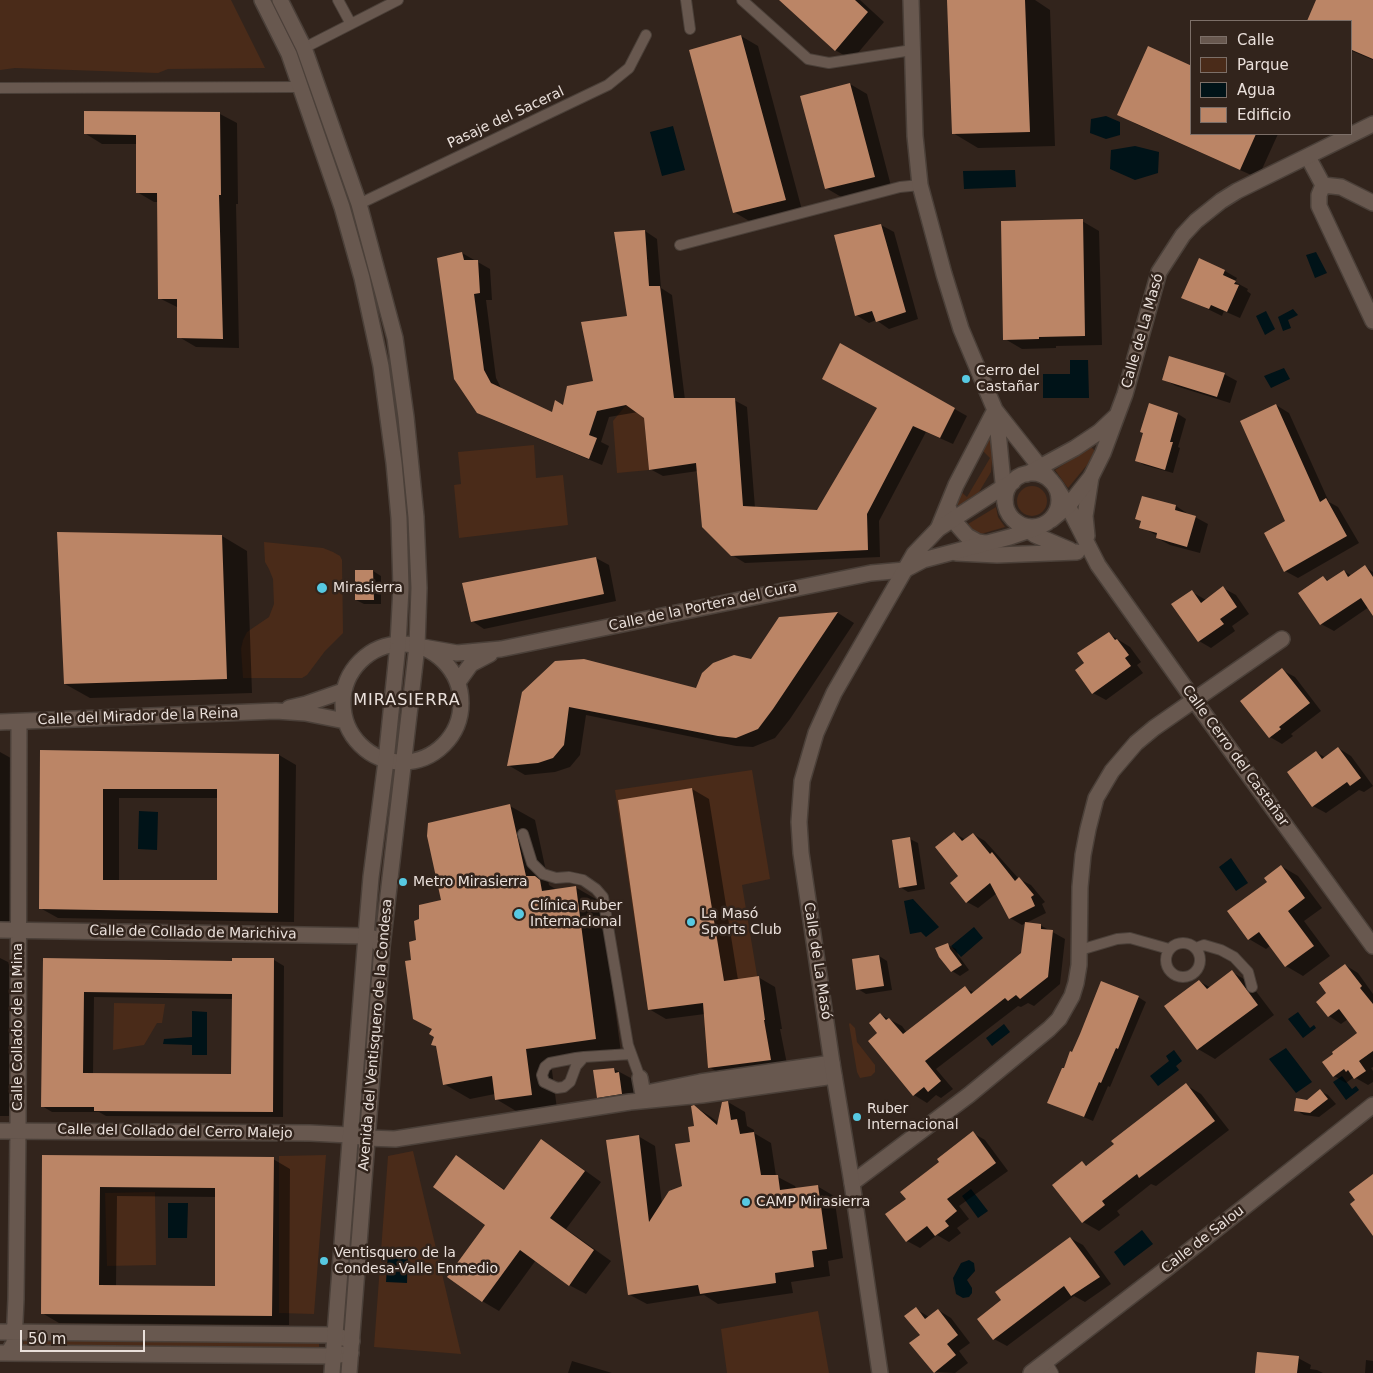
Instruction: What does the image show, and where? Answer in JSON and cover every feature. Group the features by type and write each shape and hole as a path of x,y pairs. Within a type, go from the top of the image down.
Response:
{"street":[{"name":"Avenida del Ventisquero de la Condesa","path":"262,0 289,54 342,207 362,278 381,366 394,463 399,518 401,588 398,644 366,936 332,1373"},
{"name":"Avenida del Ventisquero de la Condesa","path":"280,0 304,48 359,204 395,338 406,417 416,517 419,588 417,646 402,762 382,947 350,1373"},
{"path":"911,0 915,136 920,185 944,274 962,329 996,410 1008,484 1005,504 1015,521 1039,526 1083,550"},
{"name":"Calle de La Masó","path":"1353,134 1373,124"},
{"name":"Calle de La Masó","path":"905,570 923,560 1039,526 1068,506 1090,477 1104,453 1125,394 1159,272 1183,235 1209,211 1237,191 1351,135"},
{"path":"1308,157 1323,185 1319,195 1319,206 1373,320"},
{"path":"1323,185 1340,186 1373,203"},
{"path":"996,410 1020,442 1033,470 1036,474 1044,476 1054,484 1059,495 1056,513 1039,526"},
{"path":"938,530 956,485 996,410"},
{"name":"Calle de La Masó","path":"1033,470 1066,453 1099,432 1118,414"},
{"path":"1020,442 1029,449 1045,454 1066,453"},
{"path":"1008,484 1033,470"},
{"path":"1083,550 1090,477"},
{"name":"Calle de La Masó","path":"880,1373 801,853 798,822 802,781 816,733 834,693 918,550 938,530 1008,484"},
{"name":"Calle Cerro del Castañar","path":"1054,484 1068,506 1083,550 1098,565 1373,946"},
{"path":"948,503 950,515 967,536 978,542 985,543"},
{"path":"952,552 997,556 1083,550"},
{"name":"Calle de la Portera del Cura","path":"398,644 457,653 501,649 871,573 905,570"},
{"path":"852,1183 969,1096 1060,1018 1072,996 1076,983 1080,950 1080,887 1088,829 1096,798 1112,770 1136,743 1282,638"},
{"path":"398,644 379,648 363,658 350,673 343,691 342,711 349,730 360,746 386,761 417,761 430,756 442,748 458,724 461,710 458,682 446,663 428,650 417,646"},
{"name":"Calle de la Portera del Cura","path":"458,682 471,664 501,649"},
{"name":"Calle del Mirador de la Reina","path":"276,711 306,704 343,691"},
{"name":"Calle del Mirador de la Reina","path":"0,722 276,711 305,713 345,721"},
{"name":"Calle Collado de la Mina","path":"4,1353 14,1343 8,1332 18,1131 19,722"},
{"name":"Calle de Collado de Marichiva","path":"0,930 366,936"},
{"path":"366,936 373,938 382,947"},
{"path":"367,1138 406,1138 644,1097 700,1082 758,1080 833,1069"},
{"path":"640,1078 644,1097"},
{"name":"Calle de Salou","path":"1031,1373 1048,1369 1174,1263 1373,1105"},
{"name":"Calle del Collado del Cerro Malejo","path":"0,1131 310,1133 350,1135 367,1138"},
{"path":"4,1353 333,1356 351,1347 335,1335 8,1332"}],"lane":[{"path":"338,0 350,24"},
{"path":"304,48 398,0"},
{"path":"686,0 690,29"},
{"path":"742,0 808,60 829,62 912,50"},
{"name":"Pasaje del Saceral","path":"359,204 608,86 629,68 646,35"},
{"path":"0,88 300,87"},
{"path":"680,245 900,187 920,185"},
{"path":"523,834 532,863 539,871 556,878 569,876 583,880 596,889 603,897 628,1045 640,1078"},
{"path":"1080,950 1117,938 1130,938 1169,949"},
{"path":"1185,942 1196,948 1200,958 1198,970 1194,974 1183,977 1169,970 1165,960 1169,949 1185,942"},
{"path":"1196,948 1204,945 1221,950 1234,957 1248,972 1252,987"},
{"path":"584,1057 631,1054"}],"green space":[{"path":"0,0 231,0 265,68 168,69 158,73 15,68 0,70"},
{"path":"626,405 644,418 649,470 617,473 613,421"},
{"path":"990,436 993,449 991,472 979,492 958,506 956,502 959,490 967,497 990,458 981,449"},
{"path":"534,445 536,478 563,475 568,525 459,538 454,485 461,484 458,452"},
{"path":"1091,447 1095,451 1087,465 1068,488 1055,470"},
{"path":"1032,486 1043,490 1047,501 1043,512 1032,516 1021,512 1017,501 1021,490"},
{"path":"996,507 998,517 1005,527 981,534 975,532 968,524"},
{"path":"264,542 323,548 340,556 342,560 343,633 325,651 307,675 302,678 243,678 241,649 243,640 247,632 269,617 274,604 273,579 265,562"},
{"name":"La Masó Sports Club","path":"752,770 770,879 742,885 771,1059 708,1068 703,1003 648,1010 615,790"},
{"path":"114,1003 165,1004 162,1023 157,1023 144,1045 113,1050"},
{"path":"850,1023 855,1028 857,1042 875,1065 875,1072 871,1076 860,1078 857,1072"},
{"path":"413,1151 461,1354 374,1347 388,1156"},
{"path":"326,1155 314,1314 279,1313 279,1156"},
{"path":"155,1192 156,1265 107,1266 105,1193"},
{"path":"818,1311 829,1373 727,1373 721,1329"},
{"path":"24,1340 319,1341 319,1348 22,1349"}],"water":[{"path":"1106,116 1120,122 1120,135 1106,139 1090,133 1091,119"},
{"path":"673,126 685,170 662,176 650,132"},
{"path":"1135,146 1159,152 1158,173 1135,180 1110,169 1111,150"},
{"path":"1015,170 1016,187 964,189 963,171"},
{"path":"1316,252 1327,273 1315,278 1306,255"},
{"path":"1293,309 1298,315 1288,320 1291,328 1283,331 1278,317"},
{"path":"1266,311 1275,329 1265,335 1256,316"},
{"path":"1070,360 1088,360 1089,398 1043,398 1043,374 1070,374"},
{"path":"1284,368 1290,379 1271,388 1264,376"},
{"path":"139,811 158,812 157,850 138,849"},
{"path":"1231,858 1248,883 1236,891 1219,867"},
{"path":"913,899 939,927 926,937 921,932 910,934 904,901"},
{"path":"974,927 983,938 961,957 951,946"},
{"path":"192,1011 207,1012 207,1055 192,1055 192,1045 163,1044 164,1039 192,1037"},
{"path":"1298,1012 1310,1028 1314,1025 1316,1028 1303,1038 1288,1019"},
{"path":"1004,1024 1010,1032 992,1046 986,1038"},
{"path":"1286,1048 1312,1082 1296,1093 1269,1059"},
{"path":"1174,1050 1182,1061 1176,1066 1179,1070 1158,1086 1150,1076 1169,1061 1166,1056"},
{"path":"1342,1076 1352,1089 1356,1086 1359,1090 1346,1100 1333,1082"},
{"path":"971,1189 988,1211 978,1218 962,1196"},
{"path":"168,1203 188,1203 187,1238 168,1238"},
{"path":"1142,1230 1153,1244 1124,1266 1114,1252"},
{"path":"388,1252 408,1253 407,1283 386,1282"},
{"path":"969,1260 974,1263 975,1271 967,1280 972,1288 972,1293 969,1297 963,1298 956,1294 953,1278 961,1263"}],"building":[{"path":"779,0 855,0 868,12 835,51"},
{"path":"947,0 1025,0 1030,132 952,134"},
{"path":"1316,0 1373,0 1373,59 1353,50 1353,20 1307,20"},
{"path":"741,35 786,200 733,213 689,50"},
{"path":"1148,46 1190,65 1190,135 1256,135 1240,170 1117,115"},
{"path":"850,83 875,177 825,189 800,96"},
{"path":"84,111 220,112 221,195 219,195 223,339 177,338 177,299 158,299 157,193 136,193 136,135 84,134"},
{"path":"1083,219 1085,336 1003,340 1001,221"},
{"path":"881,224 906,312 876,322 872,311 855,316 834,235"},
{"path":"645,230 649,286 660,286 674,398 735,398 743,506 817,510 877,408 822,379 840,343 955,408 940,438 913,426 867,514 868,550 731,556 702,527 696,463 649,470 644,418 626,405 597,411 589,435 597,438 589,459 477,413 454,379 437,258 462,252 464,260 478,260 480,293 474,294 484,370 491,383 552,412 555,400 563,405 567,386 593,381 581,322 627,316 614,232"},
{"path":"1199,258 1225,270 1223,275 1236,281 1234,284 1239,285 1227,312 1211,305 1209,309 1181,298"},
{"path":"1169,356 1225,373 1217,397 1162,380"},
{"path":"1149,403 1178,413 1170,442 1173,442 1165,470 1135,461 1143,433 1140,432"},
{"path":"1276,404 1320,502 1326,498 1347,536 1284,572 1264,533 1285,521 1240,421"},
{"path":"1142,496 1176,505 1175,510 1196,516 1187,547 1156,538 1157,533 1139,528 1141,521 1135,519"},
{"path":"57,532 222,535 227,679 64,684"},
{"path":"596,557 604,594 471,622 462,583"},
{"path":"1365,565 1373,577 1373,616 1361,598 1320,625 1298,593 1323,576 1327,581 1344,570 1348,577"},
{"name":"Mirasierra","path":"355,570 373,570 374,600 355,600"},
{"path":"1223,586 1237,607 1220,619 1224,624 1198,642 1171,604 1192,590 1201,603"},
{"path":"838,612 758,729 736,738 718,736 569,707 564,745 553,758 538,763 507,766 522,692 555,661 584,659 696,688 702,673 713,663 734,655 751,659 779,617"},
{"path":"1109,632 1129,655 1125,658 1131,666 1092,694 1075,670 1084,663 1077,653"},
{"path":"1282,668 1310,703 1279,727 1281,729 1269,738 1240,701"},
{"path":"1338,747 1361,778 1350,786 1347,782 1312,807 1287,772 1316,751 1322,759"},
{"path":"40,750 279,754 278,913 39,909","holes":["103,789 217,789 217,880 103,880"]},
{"name":"La Masó Sports Club","path":"692,788 724,981 759,976 771,1060 708,1068 703,1003 648,1010 618,800"},
{"path":"510,804 526,876 535,876 540,880 542,891 576,886 596,1039 526,1049 532,1095 495,1100 492,1076 443,1085 436,1046 431,1045 434,1037 429,1034 432,1029 413,1019 405,961 411,960 409,942 416,940 414,921 419,919 419,905 441,900 427,836 428,823"},
{"path":"954,832 962,841 973,833 990,854 992,852 1015,881 1019,877 1034,895 1031,897 1035,906 1009,919 990,883 966,903 950,883 958,876 935,847"},
{"path":"910,837 917,885 899,888 892,840"},
{"path":"1281,865 1305,898 1288,911 1314,946 1285,967 1259,932 1248,940 1227,911 1267,882 1264,878"},
{"path":"1025,922 1041,924 1041,929 1053,930 1048,977 1020,999 1016,995 1008,1001 1005,998 925,1061 941,1081 928,1092 924,1087 913,1096 868,1041 877,1033 869,1023 880,1013 886,1020 889,1018 903,1034 965,986 971,994 1021,953"},
{"path":"948,943 950,949 962,965 951,972 939,957 935,948"},
{"path":"879,955 884,986 856,990 852,959"},
{"path":"43,958 232,961 232,958 274,958 273,1112 94,1111 94,1107 41,1107","holes":["84,992 232,994 231,1074 83,1073"]},
{"path":"1345,964 1373,1004 1373,1051 1359,1061 1366,1071 1354,1079 1348,1070 1346,1072 1344,1069 1333,1077 1322,1062 1357,1033 1339,1009 1328,1017 1316,1002 1326,993 1319,983"},
{"path":"1232,970 1258,1005 1197,1050 1164,1006 1199,980 1207,989"},
{"path":"1101,981 1139,996 1118,1049 1116,1048 1084,1117 1047,1103 1070,1051 1072,1052 1080,1034"},
{"path":"614,1068 615,1073 619,1072 622,1094 597,1098 593,1070"},
{"path":"1186,1083 1215,1121 1139,1178 1137,1174 1102,1201 1105,1205 1082,1223 1052,1185 1082,1161 1086,1166 1114,1144 1111,1141"},
{"path":"1320,1089 1328,1099 1310,1113 1294,1111 1296,1098 1307,1100"},
{"name":"CAMP Mirasierra","path":"728,1101 731,1120 737,1119 740,1134 754,1132 761,1175 778,1175 780,1190 818,1185 827,1249 812,1251 814,1267 775,1273 776,1283 700,1294 698,1285 628,1295 606,1140 639,1135 649,1222 669,1191 682,1186 675,1144 690,1142 688,1127 694,1126 691,1106 694,1105 717,1125 722,1102"},
{"path":"973,1131 996,1163 947,1199 957,1211 945,1221 949,1226 935,1236 927,1226 906,1242 885,1214 906,1199 900,1192 939,1162 937,1159"},
{"path":"541,1139 585,1171 550,1218 594,1250 569,1286 520,1250 482,1302 447,1277 485,1225 433,1187 456,1155 504,1190"},
{"path":"42,1155 274,1157 272,1316 41,1314","holes":["100,1187 215,1188 215,1286 99,1285"]},
{"path":"1373,1174 1373,1236 1350,1204 1355,1200 1349,1192"},
{"path":"1070,1237 1100,1277 1071,1296 1064,1286 993,1340 977,1319 1001,1300 995,1292"},
{"path":"916,1307 925,1319 938,1309 958,1335 947,1344 956,1355 934,1373 909,1343 920,1335 904,1316"},
{"path":"1257,1352 1299,1356 1297,1373 1255,1373"}],"place":[{"name":"Cerro del Castañar","path":"966,379"},
{"name":"Mirasierra","path":"322,588"},
{"name":"Metro Mirasierra","path":"403,882"},
{"name":"Clínica Ruber Internacional","path":"519,914"},
{"name":"La Masó Sports Club","path":"691,922"},
{"name":"Ruber Internacional","path":"857,1117"},
{"name":"CAMP Mirasierra","path":"746,1202"},
{"name":"Ventisquero de la Condesa-Valle Enmedio","path":"324,1261"}],"district":[{"name":"MIRASIERRA","path":"407,701"}]}
